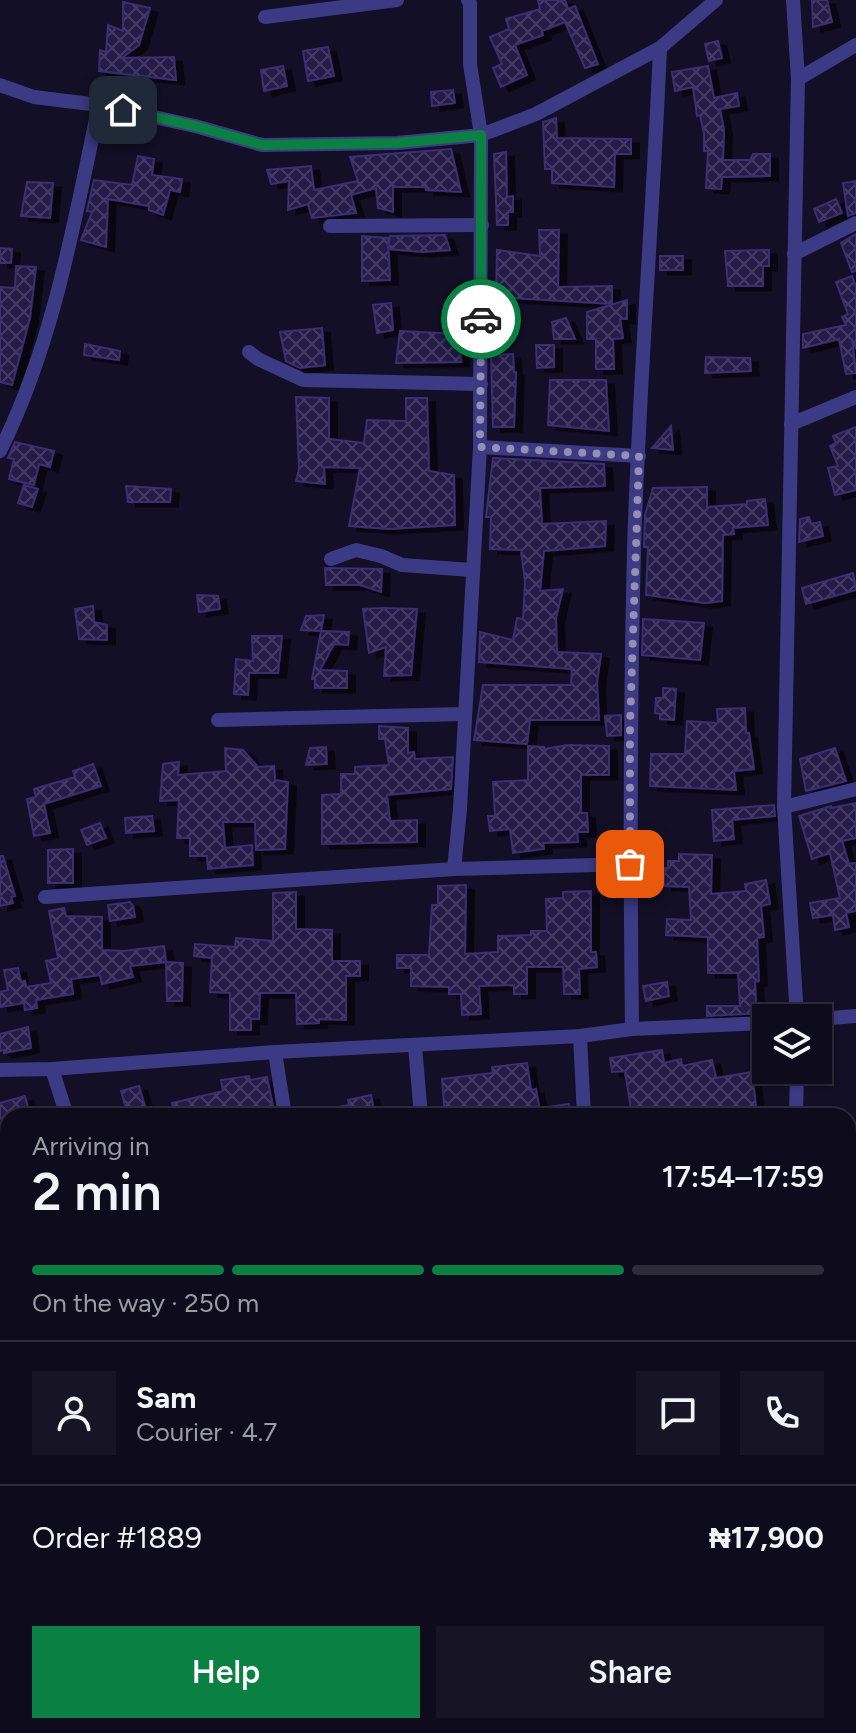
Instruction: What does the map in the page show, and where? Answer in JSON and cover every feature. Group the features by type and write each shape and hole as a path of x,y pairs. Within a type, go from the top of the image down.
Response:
{"street":[{"path":"265,17 344,3 397,0"},
{"path":"454,869 480,447 481,135 470,64 468,0"},
{"path":"0,85 34,97 99,105 195,126 262,145 397,143 481,135 536,114 660,48 716,0"},
{"path":"793,0 798,79 784,807 796,1004"},
{"path":"798,79 856,45"},
{"path":"632,1029 630,725 643,330 653,208 660,48"},
{"path":"0,451 21,409 53,315 99,105"},
{"path":"794,254 856,223"},
{"path":"330,226 482,225"},
{"path":"249,352 303,380 481,384"},
{"path":"791,424 856,397"},
{"path":"480,447 639,456"},
{"path":"331,559 356,550 402,565 472,570"},
{"path":"218,720 464,714"},
{"path":"784,807 856,789"},
{"path":"45,897 454,869 630,864"},
{"path":"832,1018 856,1016"},
{"path":"0,1070 752,1024"},
{"path":"580,1036 584,1108"},
{"path":"415,1046 420,1108"},
{"path":"275,1052 284,1108"},
{"path":"52,1069 64,1108"},
{"path":"796,1108 797,1084"}],"building":[{"path":"538,0 565,0 568,9 575,6 598,64 585,68 565,22 542,31 543,35 515,45 527,75 501,87 493,68 502,64 490,37 509,29 506,19 540,9"},
{"path":"812,0 827,0 832,22 813,27"},
{"path":"123,2 150,8 139,45 122,58 174,57 176,80 99,71 100,50 106,52 108,25 123,31"},
{"path":"718,41 722,58 709,61 705,44"},
{"path":"328,47 334,76 308,81 303,51"},
{"path":"283,66 287,86 264,91 261,70"},
{"path":"708,66 714,98 737,93 739,106 720,109 724,130 723,160 750,160 753,154 770,154 770,176 722,177 721,189 706,188 708,151 704,151 704,134 700,115 697,116 693,87 675,91 672,72"},
{"path":"453,90 455,103 432,106 431,92"},
{"path":"556,118 557,138 631,139 631,154 615,154 614,187 552,183 552,169 545,169 543,122"},
{"path":"451,149 461,192 426,190 426,187 393,187 393,212 378,208 376,188 351,195 356,213 312,218 308,204 288,210 289,181 271,184 267,170 311,166 314,190 358,181 350,157"},
{"path":"506,152 507,197 513,196 513,212 508,212 508,225 497,225 494,154"},
{"path":"138,156 154,159 152,175 182,179 180,192 170,190 163,215 149,210 149,206 108,199 106,247 81,240 92,212 87,211 94,180 132,185"},
{"path":"856,181 856,213 848,216 843,183"},
{"path":"27,182 53,183 50,218 21,216"},
{"path":"836,199 842,213 819,222 814,209"},
{"path":"539,230 559,230 558,287 612,286 612,304 496,297 497,250 540,256"},
{"path":"856,234 856,271 852,272 841,243"},
{"path":"445,235 450,250 423,252 388,249 390,236"},
{"path":"362,236 388,238 390,280 362,281"},
{"path":"0,248 12,249 11,263 0,263"},
{"path":"769,250 769,266 763,266 763,286 728,286 725,251"},
{"path":"660,256 683,256 683,270 660,270"},
{"path":"16,266 36,267 30,318 12,385 0,382 0,287 15,288"},
{"path":"852,276 856,287 856,349 852,339 856,373 846,374 839,339 803,348 803,334 846,325 842,317 848,314 836,282"},
{"path":"627,300 627,319 620,319 623,338 613,339 614,369 596,369 596,339 587,339 587,312"},
{"path":"391,303 393,330 377,333 373,305"},
{"path":"566,318 575,339 554,339 552,322"},
{"path":"322,328 325,365 300,368 286,361 280,332"},
{"path":"400,331 459,334 461,362 396,363"},
{"path":"85,344 120,351 119,360 84,355"},
{"path":"536,345 554,345 554,367 537,368"},
{"path":"513,354 516,372 514,427 493,427 491,355"},
{"path":"706,357 750,358 751,371 705,373"},
{"path":"550,380 606,380 609,431 548,425"},
{"path":"296,397 329,398 329,439 364,443 367,420 406,421 406,398 427,398 429,471 454,475 455,525 389,529 349,526 360,468 324,467 325,484 296,481 299,469"},
{"path":"671,426 673,450 652,448"},
{"path":"856,427 856,490 835,495 828,468 838,466 830,446 836,443 833,436"},
{"path":"15,442 54,451 50,467 39,464 34,485 9,479 14,459 8,458"},
{"path":"493,458 604,464 605,486 540,488 542,524 606,521 605,546 544,551 540,591 563,589 556,618 557,652 601,654 597,683 599,720 530,720 527,744 474,740 483,685 571,685 572,669 479,662 480,632 513,640 517,618 523,619 525,582 521,550 490,549 491,517 486,517"},
{"path":"24,485 38,489 32,507 18,503"},
{"path":"126,486 171,489 170,502 128,502"},
{"path":"707,487 707,507 747,504 747,501 765,499 768,525 733,528 734,534 723,535 722,601 705,603 646,595 648,547 644,547 645,515 653,488"},
{"path":"809,517 811,524 820,522 823,536 799,542 800,519"},
{"path":"325,568 382,569 381,592 360,585 326,585"},
{"path":"853,573 856,590 806,604 802,588"},
{"path":"197,595 218,596 220,609 199,612"},
{"path":"93,606 94,622 107,625 107,640 79,639 75,609"},
{"path":"363,609 417,609 411,675 384,676 386,647 369,653"},
{"path":"324,615 321,631 301,630 306,616"},
{"path":"643,619 704,623 700,660 642,655"},
{"path":"321,631 349,632 348,645 334,644 320,670 347,671 347,688 315,688 315,679 312,679"},
{"path":"252,636 282,636 278,673 249,673 248,695 234,694 236,659 253,661"},
{"path":"663,688 676,689 674,720 660,719 660,714 655,713 656,698 663,698"},
{"path":"745,708 746,733 749,733 754,769 734,771 736,790 650,786 651,754 685,754 687,721 718,723 717,709"},
{"path":"621,715 621,735 607,736 605,716"},
{"path":"379,726 408,728 408,753 414,752 415,759 453,757 451,789 387,795 390,821 417,820 417,842 322,844 322,795 341,794 341,774 355,774 355,767 389,765 385,739 379,739"},
{"path":"568,745 609,746 609,775 581,775 581,813 587,813 588,832 577,832 578,842 543,843 544,849 513,853 510,829 490,831 488,816 495,816 493,782 528,780 528,746 544,749"},
{"path":"326,747 327,764 306,765 310,748"},
{"path":"225,748 243,750 258,767 274,766 275,780 288,782 285,849 256,850 255,822 223,822 225,848 252,845 253,865 208,869 207,856 190,856 190,838 177,838 179,800 160,801 163,764 179,762 178,775 226,771"},
{"path":"835,748 846,781 806,791 800,759"},
{"path":"93,764 101,786 44,804 50,833 34,836 27,799 36,797 34,789 75,777 73,771"},
{"path":"856,803 856,838 842,841 849,864 856,863 856,911 846,913 849,927 835,930 833,915 813,918 810,903 840,898 830,853 812,859 799,816 831,806"},
{"path":"774,805 775,816 732,820 734,839 714,841 712,810"},
{"path":"152,816 154,831 126,833 125,818"},
{"path":"100,823 106,838 87,845 81,830"},
{"path":"73,849 73,883 48,883 48,850"},
{"path":"679,854 712,855 711,894 746,891 745,884 766,880 770,904 761,906 764,937 757,938 759,981 755,982 756,1004 752,1004 752,1014 707,1016 707,1006 740,1006 738,973 708,973 708,937 666,935 667,919 691,920 689,887 664,886 664,868 668,868 668,861 679,861"},
{"path":"0,856 3,856 15,896 11,897 13,903 0,906"},
{"path":"466,885 465,954 498,952 498,936 547,931 546,899 563,898 563,892 591,891 591,952 596,952 597,967 579,969 580,994 564,994 563,967 527,967 527,994 514,994 514,985 479,986 481,1014 462,1015 461,994 449,994 449,987 411,986 411,968 397,968 397,955 429,955 432,905 438,905 438,886"},
{"path":"296,892 296,929 332,930 332,961 360,961 360,976 346,976 346,1020 319,1019 319,1023 297,1024 296,993 260,993 259,1019 251,1019 251,1030 230,1030 230,993 210,992 212,958 194,956 195,944 235,947 236,938 273,941 273,893"},
{"path":"130,902 135,917 110,921 108,905"},
{"path":"64,908 66,916 102,917 102,950 164,946 166,962 130,966 133,977 102,984 100,975 71,979 73,994 36,1000 37,1008 25,1010 24,1003 0,1007 0,992 8,990 4,970 18,968 21,982 25,981 26,987 51,983 46,961 58,958 49,911"},
{"path":"166,962 183,963 182,1001 167,1001"},
{"path":"667,982 669,996 646,1001 643,986"},
{"path":"28,1027 31,1048 0,1051 0,1034"},
{"path":"662,1050 664,1063 681,1059 682,1066 712,1060 716,1078 752,1072 756,1108 631,1108 625,1071 612,1072 610,1058"},
{"path":"527,1063 531,1090 536,1089 539,1106 444,1108 442,1079 493,1073 492,1067"},
{"path":"267,1077 273,1108 173,1108 172,1103 223,1091 221,1080"},
{"path":"139,1086 146,1108 126,1108 121,1091"},
{"path":"371,1095 373,1108 332,1108 349,1105 348,1100"},
{"path":"25,1096 28,1108 0,1108 0,1103"},
{"path":"569,1104 570,1108 542,1108"}],"way so far":[{"path":"481,319 480,447 639,456 630,725 630,864"}],"route":[{"path":"123,110 262,145 397,143 481,135 481,319"}]}
